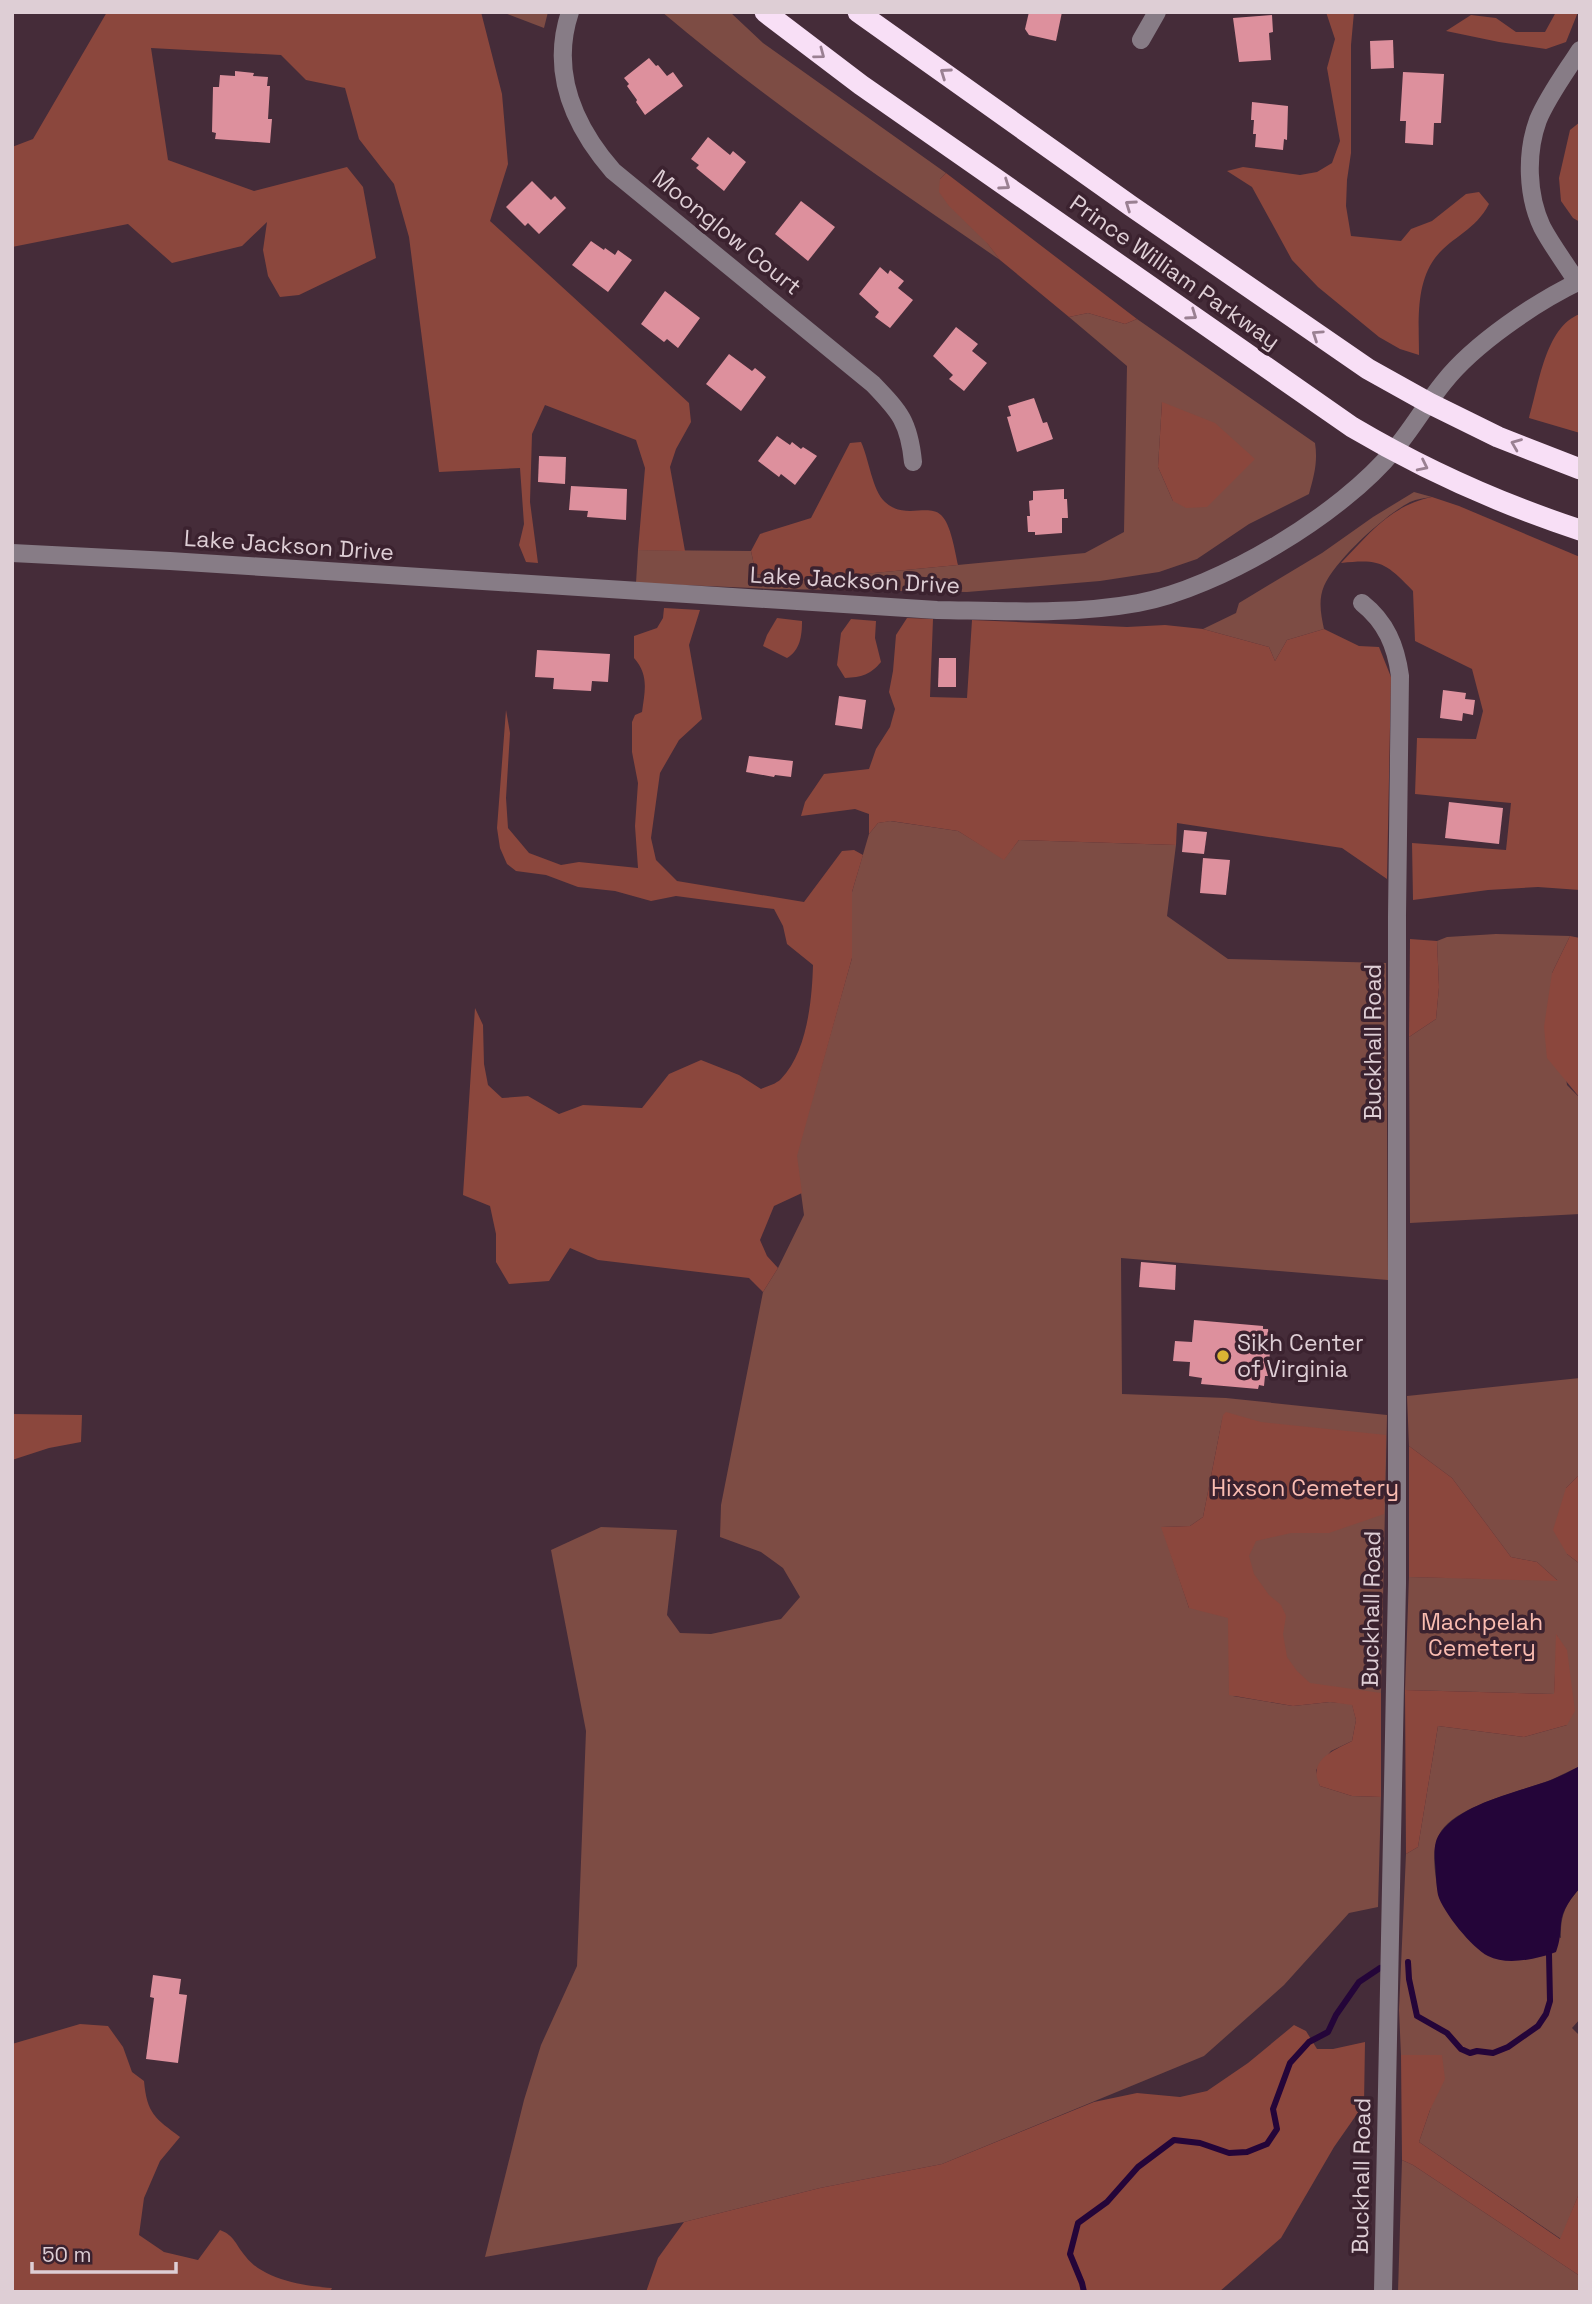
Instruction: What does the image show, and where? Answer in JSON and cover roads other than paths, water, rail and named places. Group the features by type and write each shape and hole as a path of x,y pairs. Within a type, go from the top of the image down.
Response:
{"highway":[{"name":"Prince William Parkway","path":"765,12 894,108 1344,421 1394,451 1441,474 1549,520 1580,530"},
{"name":"Prince William Parkway","path":"858,12 1368,369 1497,437 1580,469"}],"street":[{"name":"Moonglow Court","path":"570,12 564,46 564,75 570,101 595,150 613,171 873,384 905,423 913,463"},
{"path":"1141,40 1157,12"},
{"path":"1578,282 1542,227 1535,208 1530,172 1534,135 1539,118 1580,50"},
{"name":"Lake Jackson Drive","path":"12,553 937,610 1028,611 1138,603 1207,581 1313,523 1349,495 1394,451 1454,371 1494,335 1534,307 1578,282"},
{"name":"Buckhall Road","path":"1362,603 1373,611 1392,639 1400,676 1397,916 1397,1584 1383,2292"}],"waterway":[{"path":"1408,1962 1417,2016 1447,2033 1461,2049 1470,2053 1493,2053 1508,2047 1538,2026 1546,2014 1550,2001 1549,1954"},
{"path":"1084,2292 1070,2254 1078,2223 1107,2202 1138,2167 1174,2140 1200,2143 1229,2153 1247,2152 1267,2144 1277,2129 1273,2109 1290,2063 1309,2042 1328,2032 1336,2015 1359,1982 1380,1968"}],"place":[{"name":"Sikh Center of Virginia","path":"1223,1356"}],"park label":[{"name":"Hixson Cemetery","path":"1305,1488"},
{"name":"Machpelah Cemetery","path":"1482,1635"}]}
